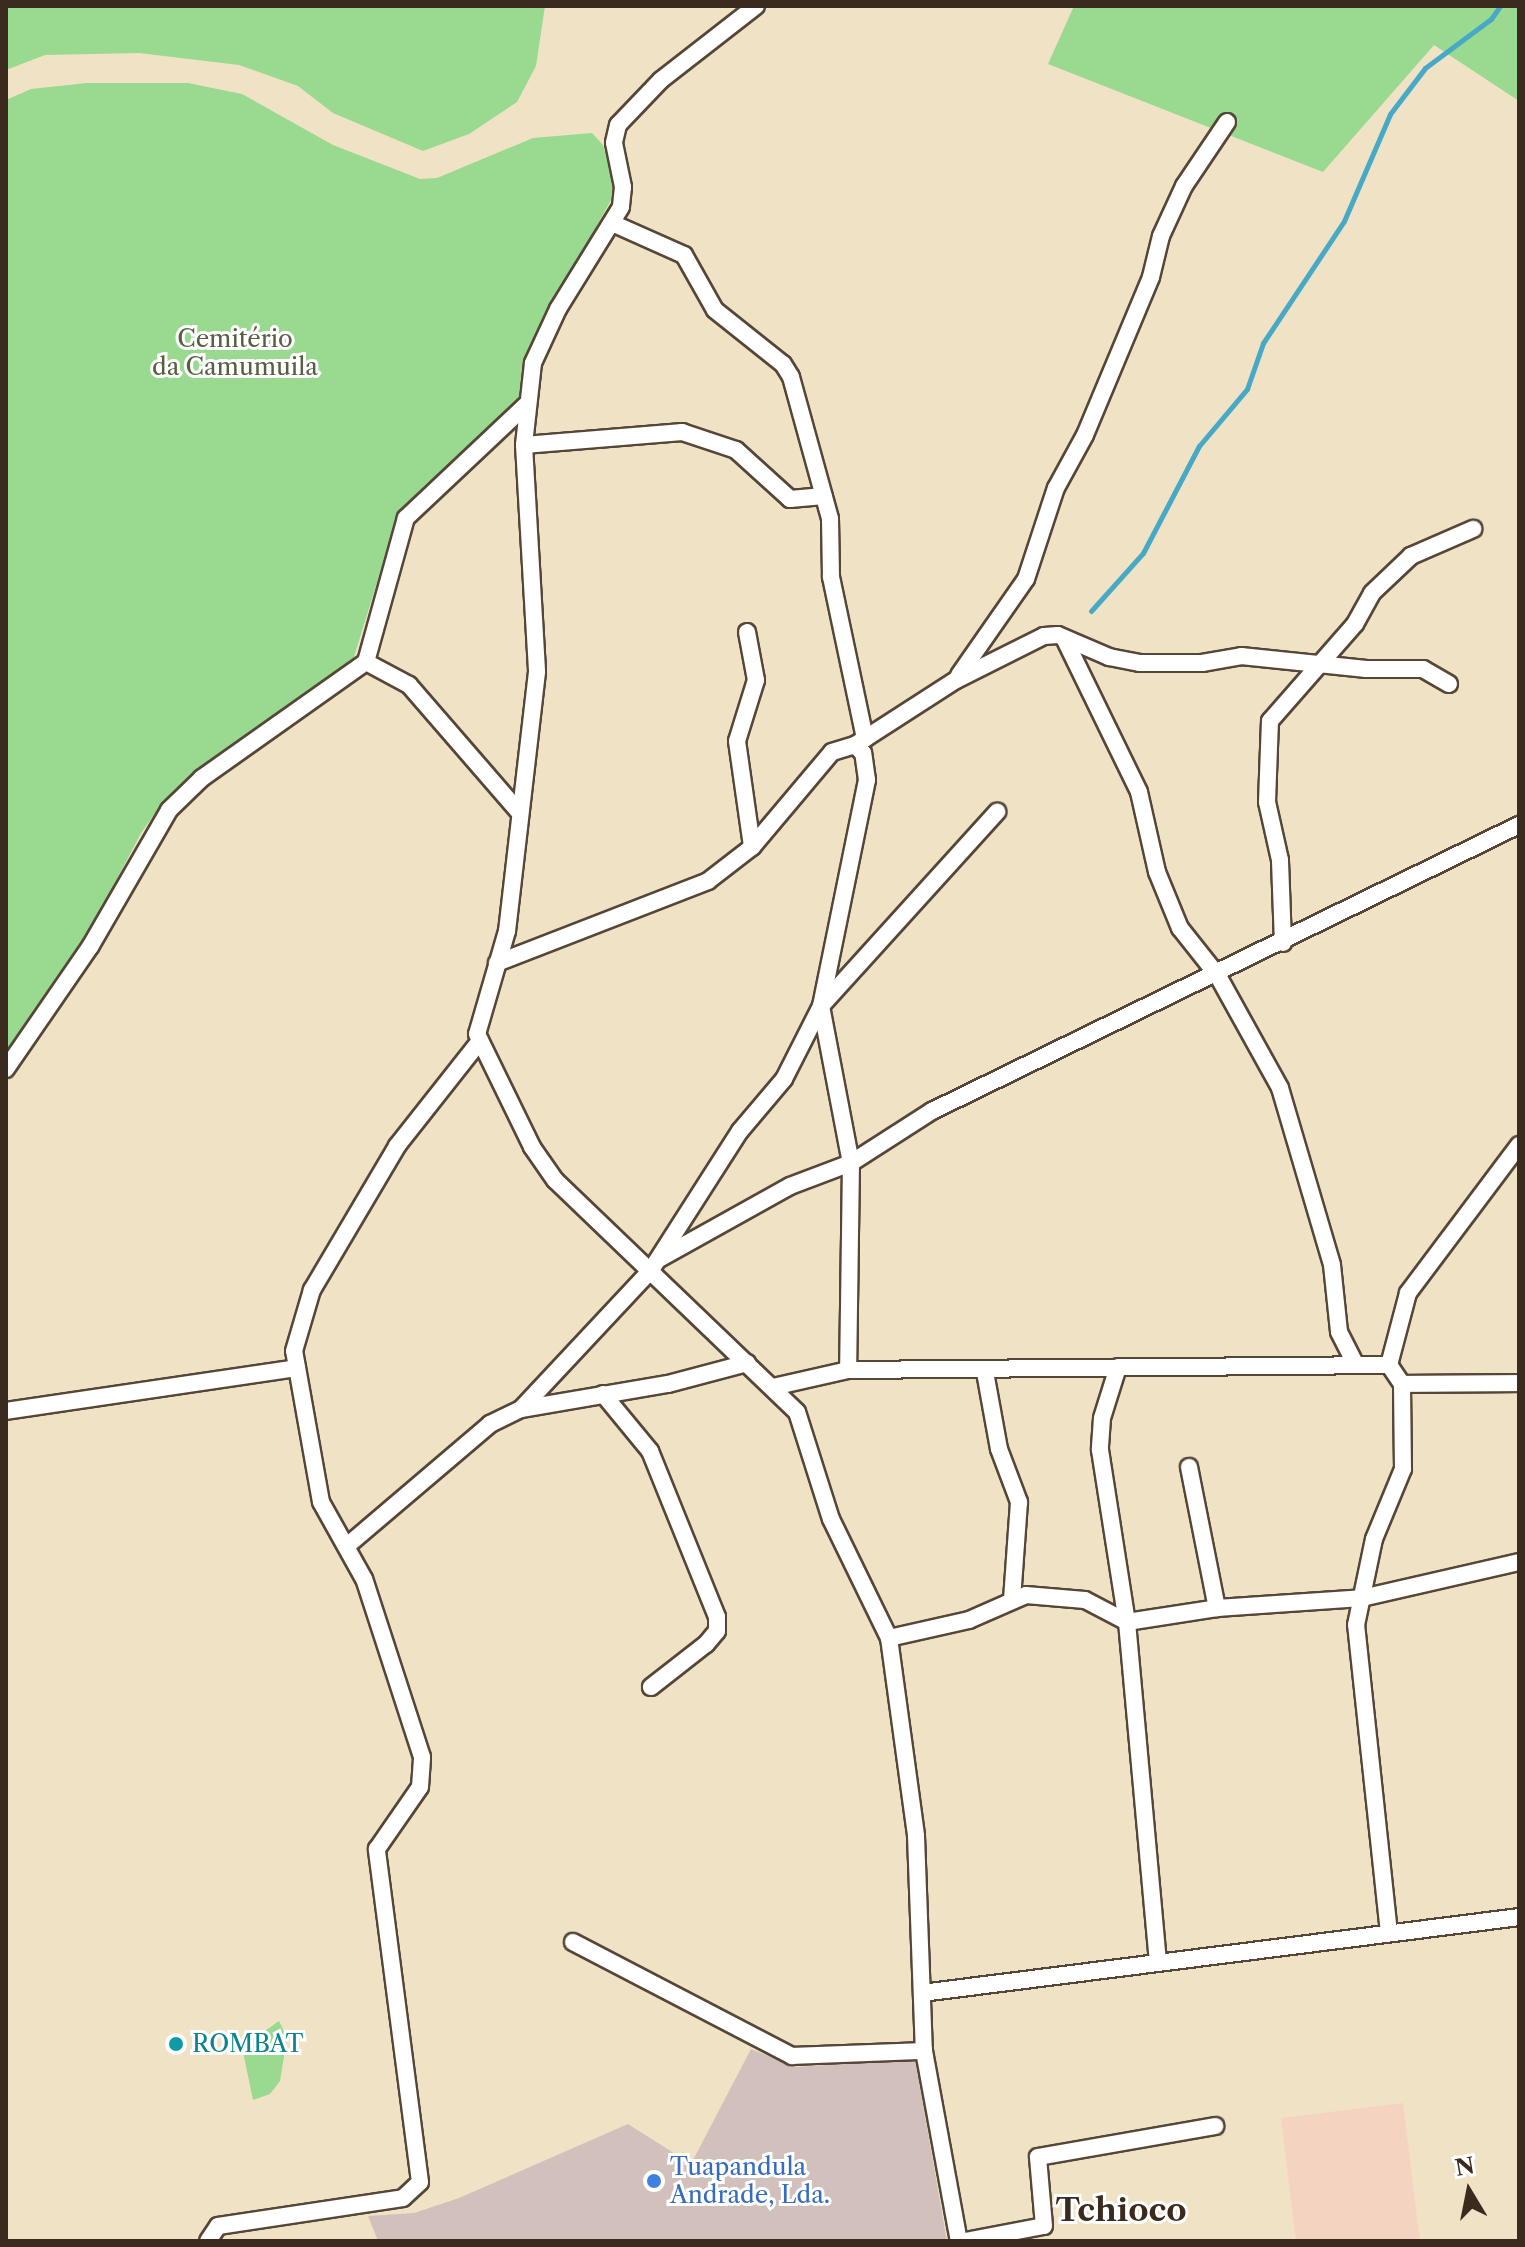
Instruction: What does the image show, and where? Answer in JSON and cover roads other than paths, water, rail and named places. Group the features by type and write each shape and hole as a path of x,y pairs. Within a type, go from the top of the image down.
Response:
{"street":[{"path":"756,6 661,80 618,125 614,143 623,187 612,223 558,309 533,363 524,445 537,643 507,931 478,1026 480,1041 532,1147 555,1180 655,1264 797,1412 831,1519 889,1638 896,1659 916,1836 924,2051 962,2241 1044,2226 1038,2157 1215,2126"},
{"path":"956,680 1026,579 1056,488 1085,435 1151,277 1161,236 1184,186 1227,122"},
{"path":"612,223 684,255 720,316 783,364 824,496 833,539 831,577 867,780 821,1006 851,1163 848,1370"},
{"path":"6,1069 90,947 169,810 202,778 366,662 406,518 526,405"},
{"path":"524,445 682,432 736,450 790,499 824,496"},
{"path":"1283,943 1280,860 1267,802 1266,749 1270,721 1355,624 1372,593 1411,556 1473,529"},
{"path":"747,632 756,680 737,741 752,847"},
{"path":"1064,638 1139,792 1168,902 1180,928 1218,976 1280,1088 1332,1265 1339,1332 1356,1365"},
{"path":"497,963 558,935 680,894 730,867 752,847 832,752 860,742 956,680 1030,641 1064,638 1109,657 1140,663 1202,663 1241,656 1321,665 1423,669 1449,684"},
{"path":"366,662 409,685 519,812"},
{"path":"521,1409 655,1264 740,1131 784,1079 821,1006 997,812"},
{"path":"655,1264 776,1193 851,1163 932,1111 1218,976 1519,825"},
{"path":"208,2241 218,2226 403,2198 420,2182 377,1849 420,1787 422,1757 364,1579 348,1545 321,1502 297,1368 296,1338 312,1290 397,1146 480,1041"},
{"path":"1389,1933 1356,1625 1374,1539 1403,1469 1402,1384 1389,1365 1408,1293 1519,1145"},
{"path":"348,1545 490,1424 521,1409 668,1384 747,1363"},
{"path":"773,1387 848,1370 985,1372 1118,1367 1389,1365"},
{"path":"1118,1367 1100,1434 1127,1622 1158,1962"},
{"path":"6,1411 297,1368"},
{"path":"985,1372 999,1449 1019,1502 1012,1599"},
{"path":"1402,1384 1519,1383"},
{"path":"603,1394 650,1451 717,1617 717,1631 706,1644 651,1687"},
{"path":"1189,1467 1217,1608"},
{"path":"889,1638 969,1620 1026,1595 1085,1600 1127,1622 1217,1608 1362,1598 1519,1562"},
{"path":"922,1993 1519,1917"},
{"path":"573,1942 792,2056 924,2051"}],"waterway":[{"path":"1091,611 1143,553 1199,446 1247,389 1263,343 1344,221 1390,114 1425,68 1491,19 1500,6"}],"place":[{"name":"ROMBAT","path":"176,2044"},
{"name":"Tuapandula Andrade, Lda.","path":"654,2181"}],"district":[{"name":"Tchioco","path":"1121,2210"}],"park label":[{"name":"Cemitério da Camumuila","path":"235,353"}]}
